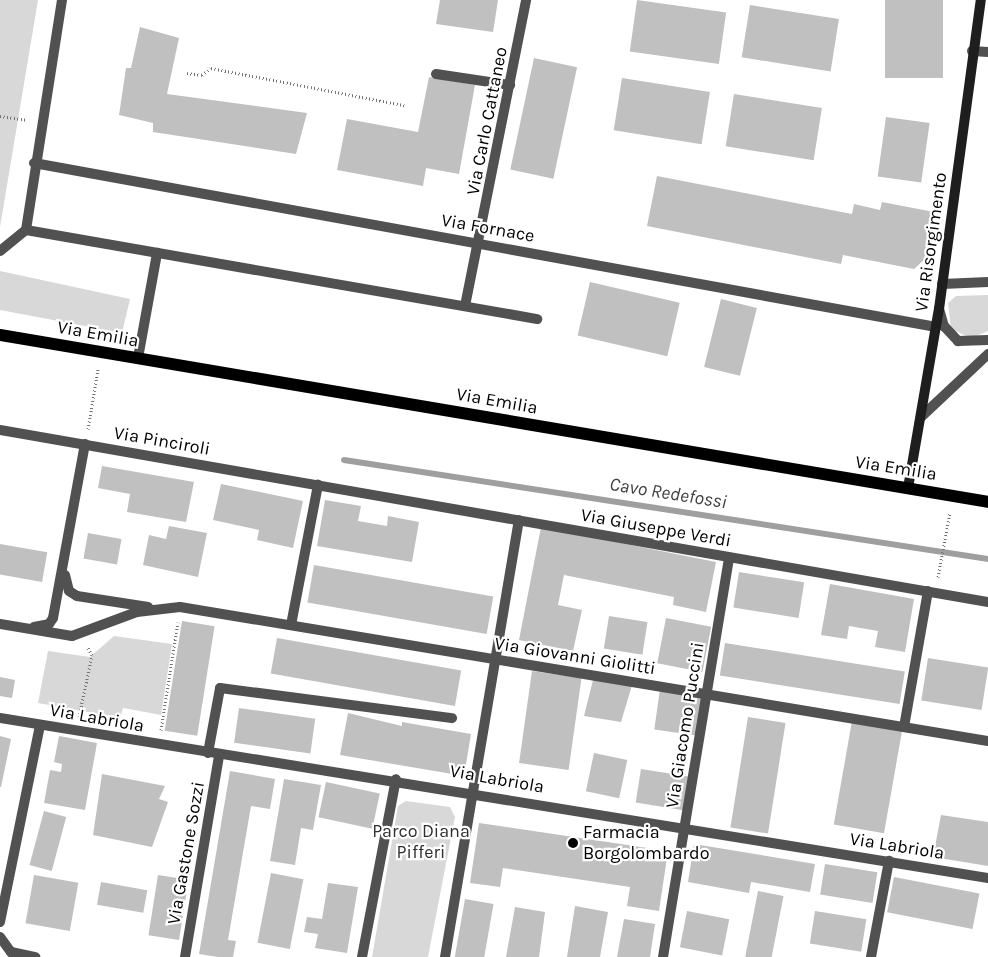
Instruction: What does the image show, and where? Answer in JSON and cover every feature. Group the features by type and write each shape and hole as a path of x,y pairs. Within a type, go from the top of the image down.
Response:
{"main road":[{"name":"Via Emilia","path":"0,335 988,502"}],"street":[{"path":"0,251 26,230 34,163 62,0"},
{"name":"Via Carlo Cattaneo","path":"465,306 480,242 526,0"},
{"name":"Via Risorgimento","path":"908,488 939,309 980,0"},
{"path":"972,51 988,52"},
{"path":"436,74 510,85"},
{"name":"Via Fornace","path":"34,163 480,242 936,327"},
{"path":"26,230 537,319"},
{"path":"138,358 157,253"},
{"path":"942,284 988,282"},
{"path":"939,309 944,326 958,341 988,340"},
{"path":"921,417 988,354"},
{"name":"Via Pinciroli","path":"0,430 318,485"},
{"path":"24,628 49,624 64,572 85,444"},
{"path":"291,626 318,485"},
{"name":"Via Giuseppe Verdi","path":"318,485 988,602"},
{"path":"445,957 519,520"},
{"name":"Via Giacomo Puccini","path":"663,957 729,557"},
{"path":"64,572 70,591 77,596 157,608"},
{"path":"904,727 932,592"},
{"name":"Via Giovanni Giolitti","path":"157,608 180,607 988,741"},
{"path":"0,624 82,635 157,608"},
{"path":"208,753 220,688 452,718"},
{"name":"Via Labriola","path":"0,718 219,755 396,779 988,878"},
{"path":"0,922 40,724"},
{"name":"Via Gastone Sozzi","path":"185,957 219,755"},
{"path":"362,957 396,779"},
{"path":"871,957 889,861"},
{"path":"2,941 16,954 36,957"}],"path":[{"path":"188,73 202,75 211,68 404,105"},
{"path":"0,116 41,123"},
{"path":"85,444 101,352"},
{"path":"932,592 948,525"},
{"path":"159,745 180,607"},
{"path":"72,730 82,711 92,655 82,635"}],"green space":[{"path":"0,0 38,0 0,227"},
{"path":"0,271 130,299 122,333 0,310"},
{"path":"988,295 988,331 971,338 951,329 948,303 956,296"},
{"path":"114,636 172,644 161,715 123,708 120,718 38,703 48,651 90,657"},
{"name":"Parco Diana Pifferi","path":"406,801 450,807 455,817 428,957 372,957 398,806"}],"building":[{"path":"440,0 498,0 493,32 436,24"},
{"path":"637,0 726,13 719,64 630,51"},
{"path":"885,0 943,0 943,78 885,78"},
{"path":"750,5 839,19 831,71 742,57"},
{"path":"140,27 179,38 167,94 307,113 296,154 153,132 153,123 119,115 126,68 131,68"},
{"path":"534,58 577,67 553,179 510,170"},
{"path":"429,77 475,85 459,174 426,168 423,186 337,170 347,119 418,132"},
{"path":"622,78 710,92 702,144 614,130"},
{"path":"734,94 822,108 814,160 726,146"},
{"path":"886,117 930,123 921,183 878,176"},
{"path":"657,176 852,214 854,204 880,210 882,202 934,212 924,260 914,269 843,255 841,264 647,226"},
{"path":"590,282 680,303 667,356 578,336"},
{"path":"721,299 757,308 740,376 704,367"},
{"path":"102,466 194,482 186,522 127,512 130,494 98,488"},
{"path":"221,484 303,501 293,548 257,540 259,530 213,520"},
{"path":"325,500 361,506 358,521 387,526 388,516 419,522 412,562 317,546"},
{"path":"169,526 207,533 198,577 143,565 149,535 166,539"},
{"path":"541,527 716,562 706,612 673,605 674,597 564,575 558,605 582,610 573,651 519,640"},
{"path":"88,533 121,539 117,565 83,559"},
{"path":"0,544 47,552 42,582 0,574"},
{"path":"314,565 493,597 487,634 307,602"},
{"path":"739,572 804,582 799,618 733,608"},
{"path":"830,584 914,599 905,652 875,647 878,631 849,626 847,639 821,635"},
{"path":"609,616 648,622 642,655 604,649"},
{"path":"666,618 711,627 702,672 657,663"},
{"path":"182,621 215,626 197,736 165,731"},
{"path":"277,638 461,670 455,706 271,673"},
{"path":"725,643 905,671 900,704 720,676"},
{"path":"928,658 988,668 982,710 921,700"},
{"path":"532,671 582,678 569,770 519,763"},
{"path":"0,677 15,680 12,698 0,696"},
{"path":"593,680 633,682 621,722 584,716"},
{"path":"660,689 704,695 698,736 654,730"},
{"path":"239,708 315,719 310,753 234,743"},
{"path":"348,713 402,726 402,722 471,734 464,776 340,755"},
{"path":"748,717 786,723 768,834 730,828"},
{"path":"852,721 902,730 884,833 834,824"},
{"path":"0,736 11,739 1,787 0,787"},
{"path":"59,736 97,743 85,810 44,803 50,770 61,772 62,764 54,762"},
{"path":"594,753 627,760 619,798 586,791"},
{"path":"641,769 690,777 685,810 636,803"},
{"path":"230,771 275,779 270,809 251,806 228,940 236,941 233,957 218,957 199,954"},
{"path":"102,774 165,786 159,799 168,802 152,847 93,835"},
{"path":"284,779 321,785 313,830 301,828 295,865 270,861"},
{"path":"326,782 380,793 372,829 319,817"},
{"path":"44,811 66,817 52,871 30,865"},
{"path":"941,815 988,822 988,866 933,857"},
{"path":"479,823 668,851 659,911 627,906 630,887 503,868 500,887 470,883"},
{"path":"694,844 815,864 810,892 751,882 749,893 688,882"},
{"path":"825,864 877,872 872,903 820,895"},
{"path":"271,873 303,879 290,949 257,943"},
{"path":"34,875 78,883 70,931 25,923"},
{"path":"158,875 189,880 179,940 148,935"},
{"path":"894,877 979,894 973,929 887,912"},
{"path":"101,882 147,890 143,913 97,905"},
{"path":"328,883 358,887 347,953 315,948 318,934 304,932 307,917 322,919"},
{"path":"758,891 784,896 772,957 745,957"},
{"path":"465,899 494,904 484,957 455,957"},
{"path":"575,906 608,912 600,957 567,957"},
{"path":"515,907 545,912 539,957 506,957"},
{"path":"687,911 729,919 722,956 680,947"},
{"path":"815,911 866,919 861,952 810,944"},
{"path":"624,919 655,924 650,957 617,957"}],"waterway":[{"name":"Cavo Redefossi","path":"344,460 988,559"}],"place":[{"name":"Farmacia Borgolombardo","path":"573,843"}]}
